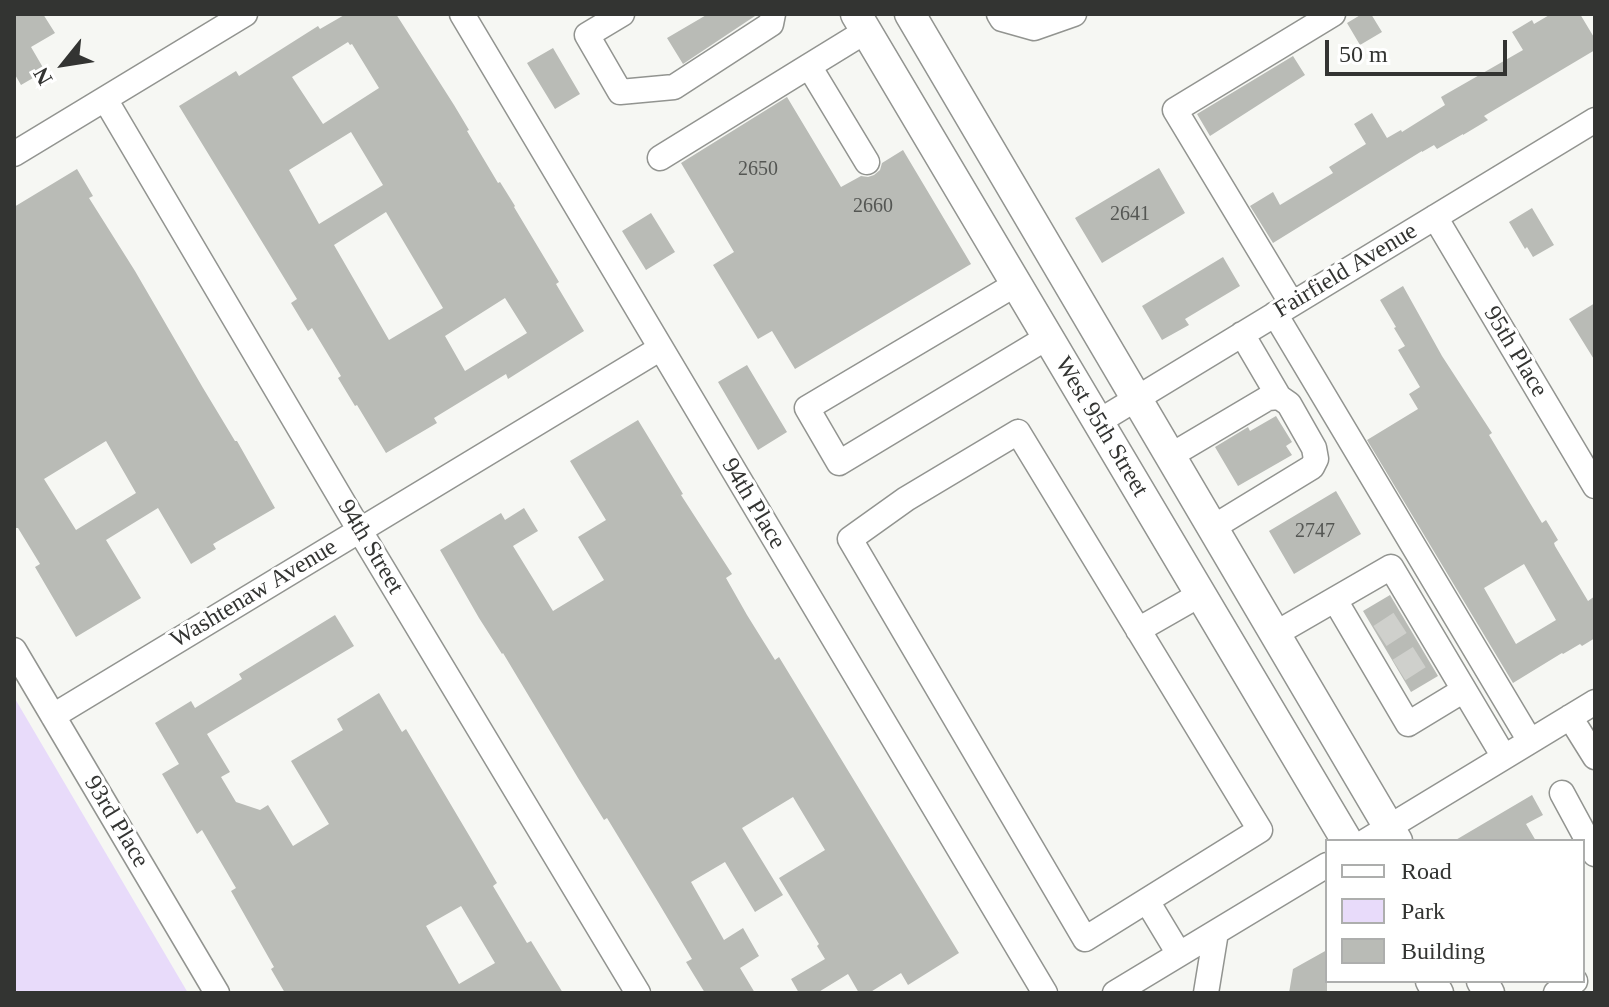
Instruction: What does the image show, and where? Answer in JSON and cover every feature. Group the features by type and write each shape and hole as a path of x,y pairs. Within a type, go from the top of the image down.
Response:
{"main road":[{"name":"West 95th Street","path":"910,14 1275,634 1384,836"},
{"name":"West 95th Street","path":"861,23 1346,839"}],"street":[{"path":"14,154 245,14"},
{"name":"94th Place","path":"462,14 1045,993"},
{"path":"622,14 587,35 620,92 674,87 771,24 773,14"},
{"path":"999,14 1002,19 1034,28 1074,14"},
{"path":"1333,14 1175,110 1283,309 1530,741"},
{"path":"660,158 809,66 861,23"},
{"path":"809,66 867,162"},
{"name":"94th Street","path":"105,99 638,993"},
{"name":"Fairfield Avenue","path":"1098,422 1594,124"},
{"name":"95th Place","path":"1435,217 1595,486"},
{"path":"1016,284 807,408 839,463 1048,337"},
{"path":"1212,528 1312,467 1316,459 1314,448 1289,404 1279,397 1242,334"},
{"name":"Washtenaw Avenue","path":"53,716 661,348"},
{"path":"1170,456 1268,398 1279,397"},
{"path":"1018,432 1260,830 1147,901 1085,939 850,539 906,499 1018,432"},
{"path":"1275,634 1391,567 1413,615 1464,690 1504,757"},
{"path":"1138,630 1201,594"},
{"path":"1335,600 1371,641 1390,675 1408,724 1464,690"},
{"name":"93rd Place","path":"14,650 217,993"},
{"path":"1384,836 1595,702"},
{"path":"1570,717 1595,757"},
{"path":"1562,793 1595,854"},
{"path":"1115,993 1325,866"},
{"path":"1147,901 1179,954"},
{"path":"1206,993 1216,932"}],"green space":[{"path":"14,697 188,993 14,993"}],"building":[{"path":"14,14 43,14 55,33 31,47 45,71 21,85 14,73"},
{"path":"346,14 396,14 515,206 584,331 508,379 506,374 434,418 437,423 386,453 338,378 341,376 312,328 308,331 291,303 297,299 179,106 236,71 239,76 318,26 320,29","holes":["348,42 379,88 323,124 292,77","351,132 383,185 319,224 289,170","386,212 443,308 389,340 334,245","505,298 527,333 465,371 445,336"]},
{"path":"708,14 758,14 683,64 667,38"},
{"path":"1362,14 1371,14 1382,32 1360,45 1347,23"},
{"path":"1551,14 1580,14 1595,39 1595,50 1484,116 1488,120 1463,135 1437,149 1434,145 1422,151 1273,243 1250,206 1273,192 1280,205 1333,173 1329,167 1366,144 1354,124 1372,113 1387,138 1445,105 1441,97 1523,50 1512,32 1532,20 1534,24"},
{"path":"553,48 580,94 555,109 527,63"},
{"path":"1293,56 1305,75 1210,136 1197,114"},
{"path":"787,97 841,187 861,176 874,175 882,163 903,150 971,264 795,369 772,331 758,339 713,265 734,252 681,163"},
{"path":"1159,168 1185,213 1102,263 1075,218"},
{"path":"77,169 93,196 89,198 275,508 213,544 216,549 191,564 158,508 106,540 141,598 76,637 35,567 40,564 18,528 14,528 14,207","holes":["106,441 136,493 76,530 44,479"]},
{"path":"1532,208 1554,245 1533,257 1509,222"},
{"path":"651,213 675,252 646,270 622,231"},
{"path":"1223,257 1240,286 1185,319 1189,325 1162,340 1142,306"},
{"path":"1403,286 1442,356 1492,433 1489,435 1542,523 1546,520 1558,540 1555,546 1588,601 1595,596 1595,638 1562,653 1513,683 1367,440 1418,409 1409,394 1420,387 1398,350 1405,346 1380,300","holes":["1524,564 1556,620 1516,644 1484,588"]},
{"path":"1595,303 1595,361 1569,319"},
{"path":"747,365 787,432 758,450 718,382"},
{"path":"1276,416 1292,442 1286,446 1292,455 1238,486 1215,447 1248,427 1250,431"},
{"path":"638,420 732,574 726,578 747,615 775,660 779,657 959,953 908,985 901,973 869,993 859,993 848,974 817,993 799,993 791,979 825,959 779,878 825,850 793,797 742,828 783,895 755,912 725,862 691,882 724,940 743,928 759,956 740,968 755,993 705,993 686,962 692,959 658,902 607,818 604,820 440,550 501,513 505,520 524,508 538,531 513,546 553,611 604,580 578,537 606,520 570,461"},
{"path":"1336,491 1361,534 1294,574 1269,531"},
{"path":"1390,595 1438,676 1411,692 1363,611"},
{"path":"335,615 354,646 207,734 230,772 221,777 236,802 260,810 268,805 293,846 329,824 291,761 343,730 337,719 379,693 402,732 406,729 473,842 497,883 493,886 527,943 531,941 563,993 285,993 271,969 274,967 231,891 236,888 202,830 197,834 162,774 179,764 155,723 191,701 195,708 242,679 239,674","holes":["461,906 495,963 459,984 426,926"]},
{"path":"1532,795 1543,815 1526,824 1535,839 1457,839"},
{"path":"1325,951 1327,993 1289,993 1293,969"}],"tunnel":[{"path":"1380,636 1409,617"},
{"path":"1399,670 1429,651"}]}
